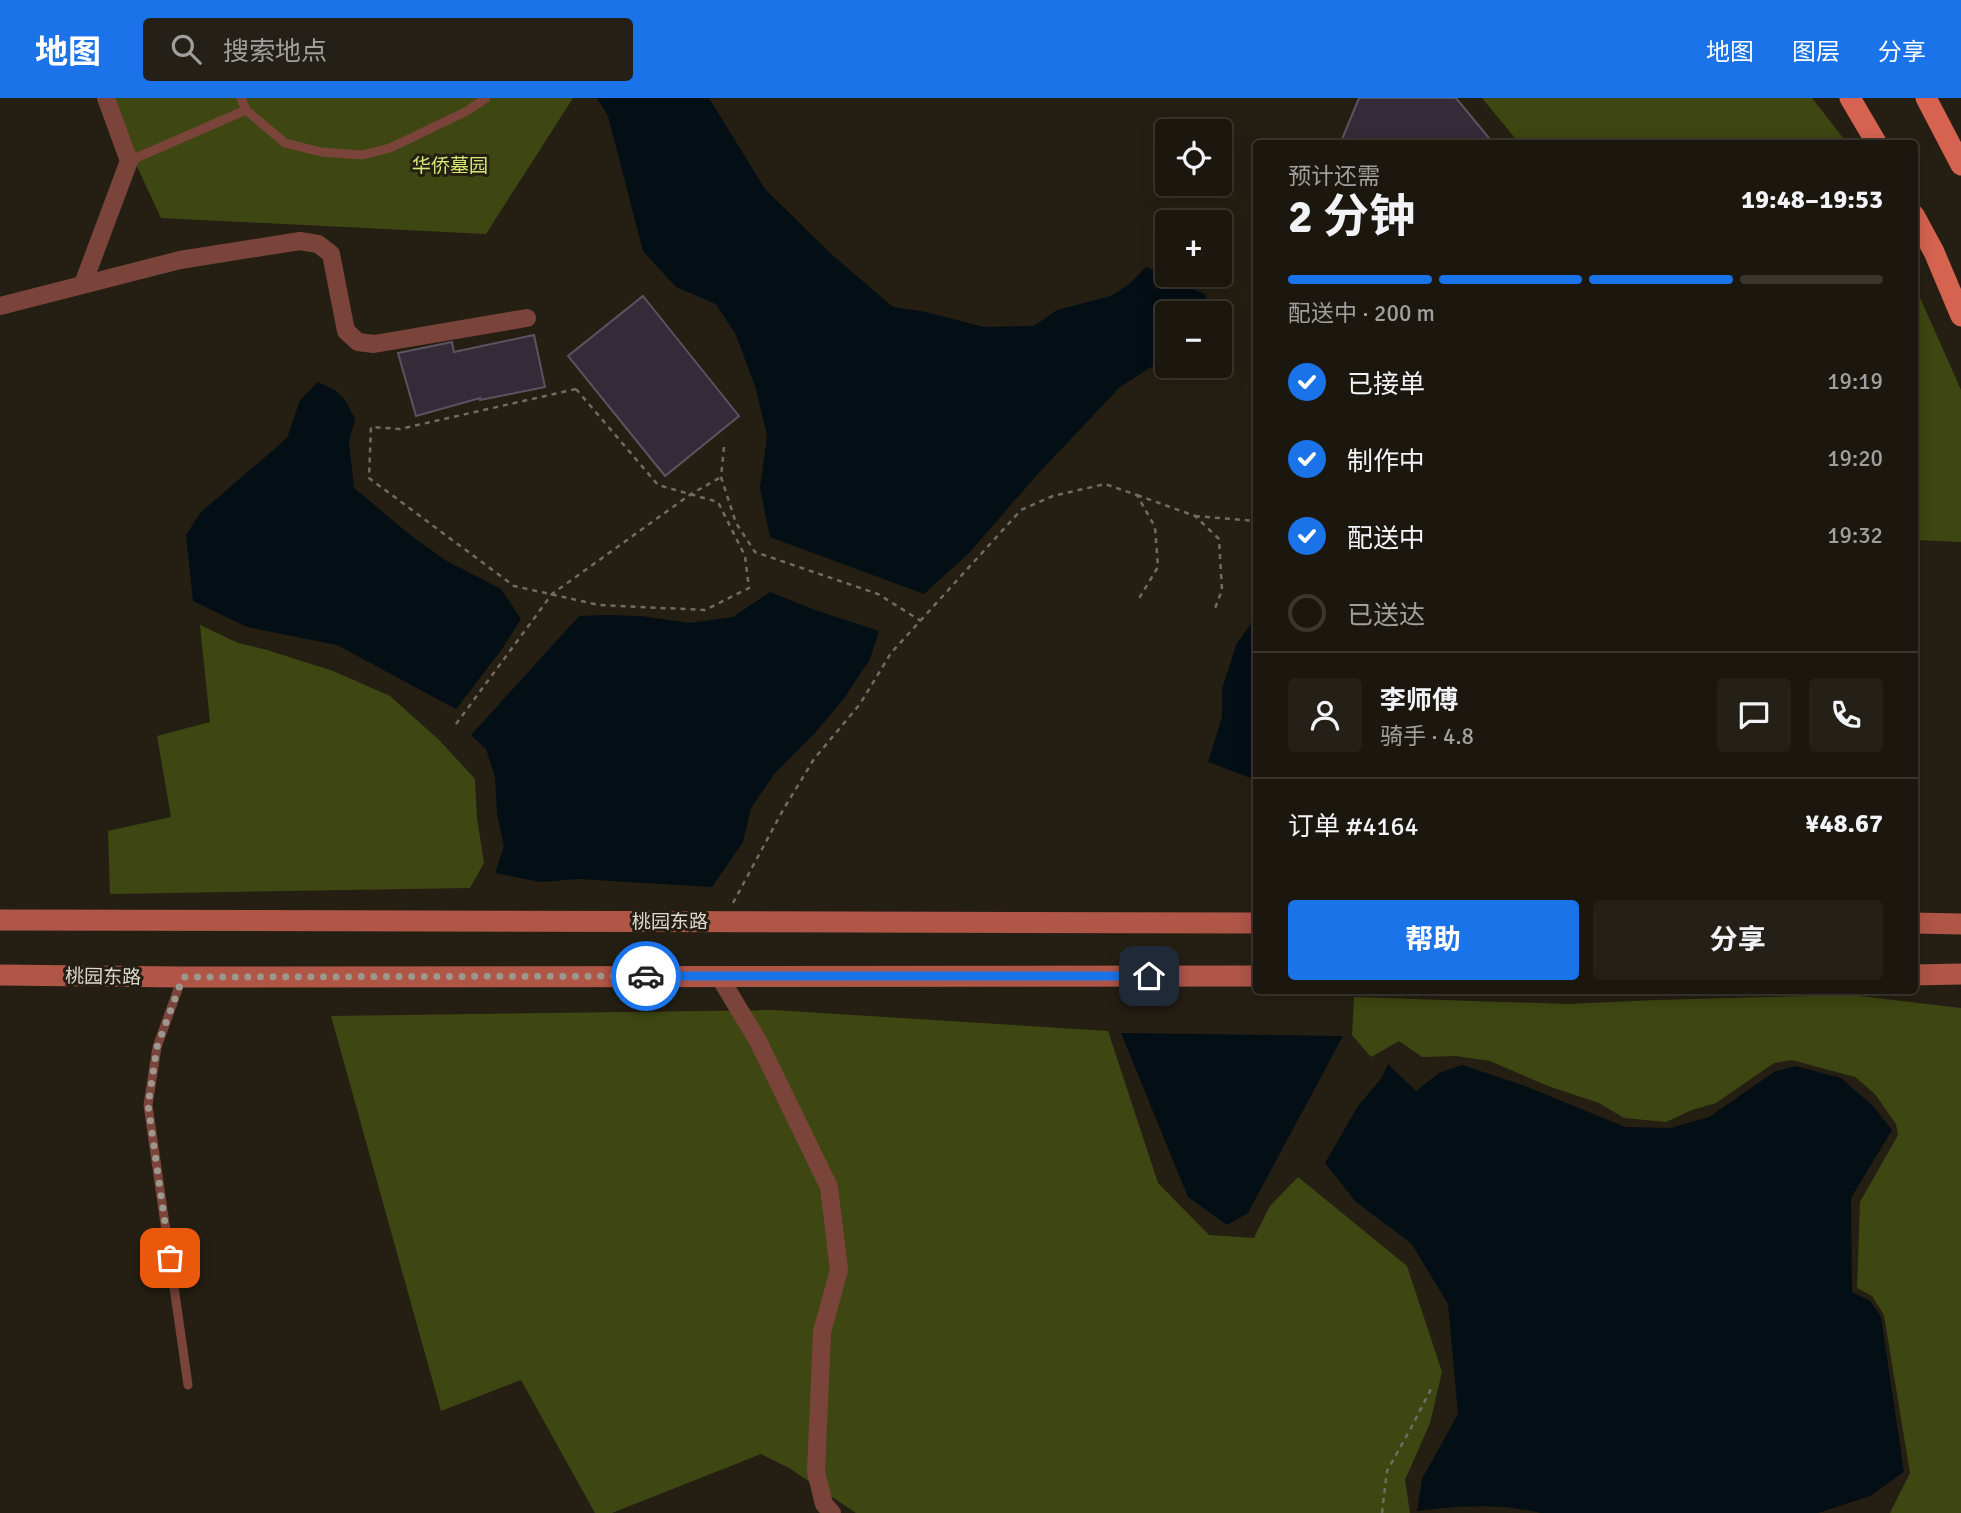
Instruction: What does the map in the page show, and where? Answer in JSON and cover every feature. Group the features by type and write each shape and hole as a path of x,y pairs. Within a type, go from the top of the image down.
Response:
{"main road":[{"path":"1850,98 1875,140"},
{"path":"1926,98 1961,165"},
{"path":"1918,222 1934,252 1961,316"},
{"name":"桃园东路","path":"0,920 1253,923"},
{"path":"1918,923 1961,924"},
{"path":"1918,975 1961,974"},
{"name":"桃园东路","path":"0,975 1253,976"}],"street":[{"path":"83,284 129,161 106,98"},
{"path":"0,306 180,260 300,241 318,244 331,254 346,331 358,342 374,344 527,318"},
{"path":"719,976 758,1041 829,1187 839,1270 822,1332 816,1472 824,1504 832,1513"}],"lane":[{"path":"241,98 246,110 285,143 321,152 362,155 390,148 467,111 486,98"},
{"path":"129,161 246,110"},
{"path":"183,977 157,1047 148,1105 188,1385"}],"path":[{"path":"576,388 657,485 718,502 744,556 749,588 705,610 599,605 552,594 514,586 369,478 370,427 400,429 576,388"},
{"path":"724,447 721,477 737,523 755,552 878,594 921,621"},
{"path":"456,724 552,594 691,494 721,477"},
{"path":"724,921 783,810 814,759 860,704 891,653 1021,510 1053,496 1105,484 1195,516 1253,521"},
{"path":"1137,495 1155,527 1158,567 1138,600"},
{"path":"1195,516 1219,539 1222,590 1214,611"},
{"path":"1382,1513 1387,1471 1430,1389"}],"green space":[{"name":"华侨墓园","path":"105,98 573,98 486,234 161,218"},
{"path":"1482,98 1812,98 1845,140 1517,140"},
{"path":"1918,293 1961,390 1961,542 1918,540"},
{"path":"200,625 238,643 333,671 390,696 439,740 475,779 477,818 484,863 470,888 110,894 108,831 171,817 157,736 210,722"},
{"path":"1851,995 1961,1008 1961,1513 1890,1513 1910,1473 1884,1315 1872,1296 1857,1288 1860,1202 1898,1135 1896,1124 1875,1094 1855,1077 1792,1060 1774,1063 1716,1103 1666,1122 1624,1118 1599,1103 1548,1086 1490,1061 1456,1056 1422,1057 1399,1041 1371,1057 1352,1035 1354,997 1568,1004"},
{"path":"774,1010 1108,1031 1158,1183 1209,1235 1254,1238 1270,1206 1298,1177 1407,1266 1442,1372 1430,1423 1405,1480 1410,1513 856,1513 789,1468 761,1454 612,1513 595,1513 521,1380 441,1411 331,1016"}],"shaded area":[{"path":"597,98 709,98 765,189 830,253 893,307 926,312 984,327 1034,326 1057,310 1111,296 1128,285 1146,267 1155,271 1155,287 1189,287 1206,295 1206,301 1155,301 1155,365 1120,387 1035,477 969,553 924,594 770,537 760,488 767,436 756,389 736,335 716,304 676,287 643,251 608,116"},
{"path":"318,382 335,390 345,400 355,419 349,442 354,488 445,560 501,589 521,619 502,649 456,709 337,645 247,627 193,601 186,535 201,512 287,438 300,400"},
{"path":"770,592 879,631 870,659 845,697 815,733 775,773 751,808 743,842 712,887 578,879 540,882 495,873 504,846 497,814 495,777 486,749 471,735 579,616 641,616 690,623 733,617"},
{"path":"1253,620 1253,779 1208,762 1222,717 1222,689 1236,645"},
{"path":"1121,1033 1343,1036 1248,1213 1227,1225 1188,1197"},
{"path":"1388,1064 1416,1091 1439,1073 1462,1065 1525,1086 1625,1127 1671,1128 1709,1117 1774,1072 1795,1066 1841,1078 1873,1106 1892,1130 1851,1198 1852,1292 1870,1301 1881,1317 1904,1472 1870,1496 1818,1513 1541,1513 1479,1506 1417,1511 1422,1479 1458,1414 1448,1304 1411,1243 1356,1202 1325,1163 1358,1106 1381,1079"}],"building":[{"path":"1359,98 1456,98 1491,140 1342,140"},
{"path":"643,296 739,416 665,476 568,356"},
{"path":"534,335 545,387 480,398 416,416 398,353 452,342 454,352"}],"way so far":[{"path":"170,1258 148,1105 157,1047 183,977 646,976"}],"route":[{"path":"646,976 1149,976"}]}
